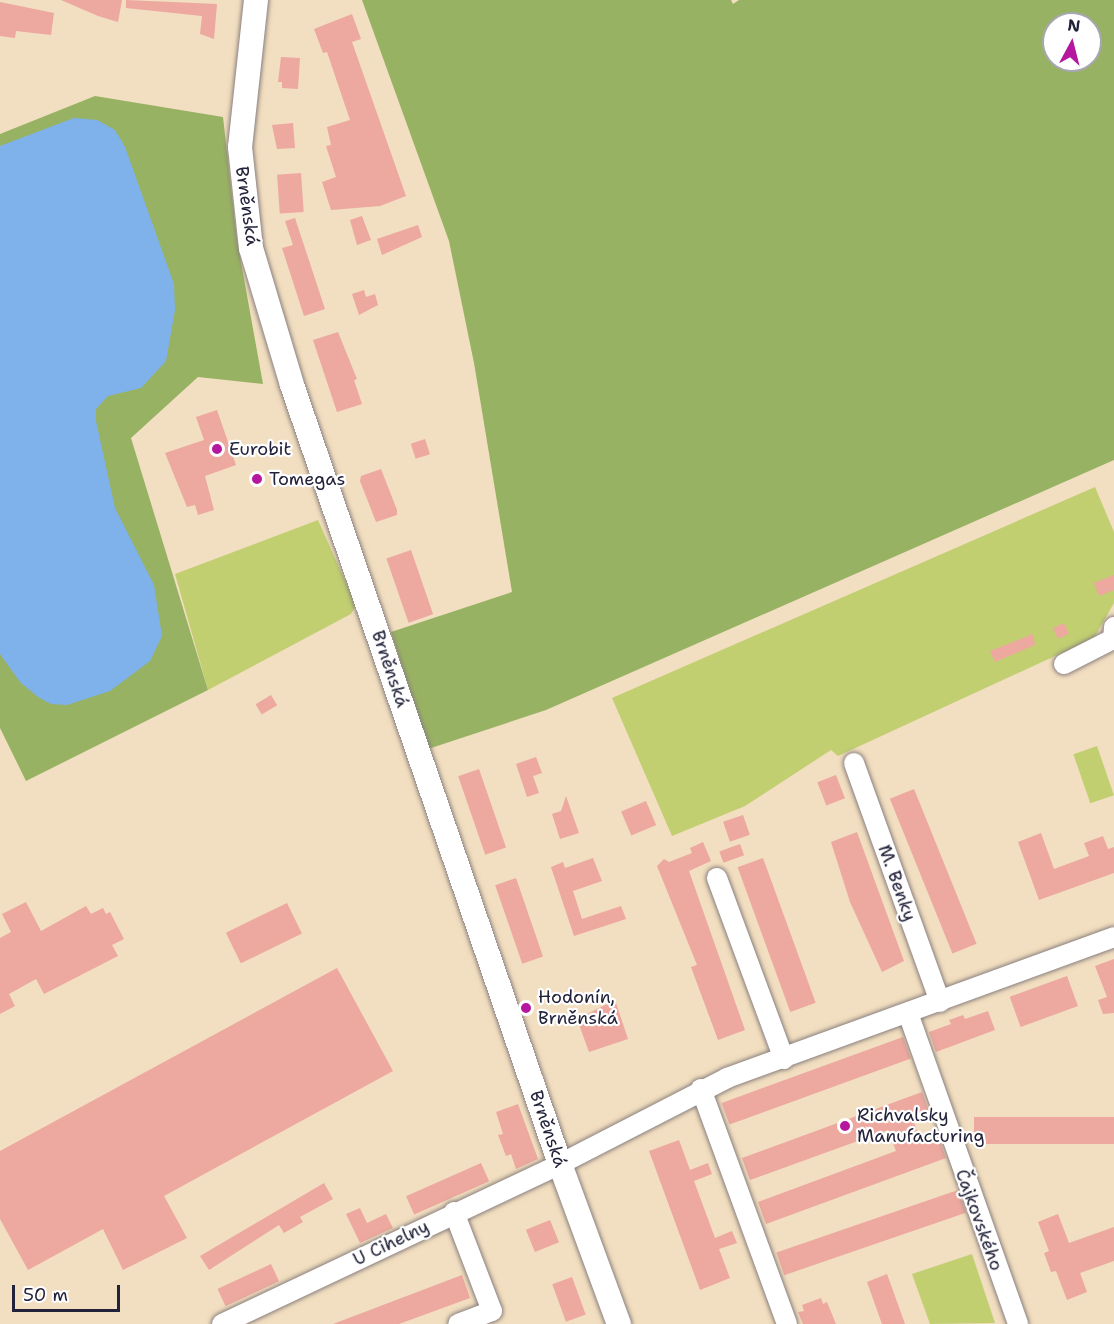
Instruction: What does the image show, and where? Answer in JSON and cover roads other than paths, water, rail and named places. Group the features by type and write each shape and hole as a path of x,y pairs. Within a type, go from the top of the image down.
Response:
{"main road":[{"name":"Brněnská","path":"256,0 240,147 251,248 292,385 560,1164 620,1324"}],"street":[{"path":"1064,664 1114,635"},
{"name":"M. Benky","path":"854,763 940,1002"},
{"path":"717,878 784,1059"},
{"path":"560,1164 701,1089 1114,937"},
{"name":"Čajkovského","path":"908,1013 1018,1324"},
{"path":"701,1089 787,1324"},
{"name":"U Cihelny","path":"222,1324 454,1212 560,1164"},
{"path":"454,1212 494,1318 459,1324"}],"water":[{"path":"74,118 97,120 115,130 125,147 174,284 175,310 166,361 141,388 108,396 96,409 96,421 115,508 154,585 162,636 150,661 110,691 67,705 51,704 38,697 20,682 0,654 0,146"}],"place":[{"name":"Eurobit","path":"217,449"},
{"name":"Tomegas","path":"257,479"},
{"name":"Hodonín, Brněnská","path":"526,1008"},
{"name":"Richvalsky Manufacturing","path":"845,1126"}]}
